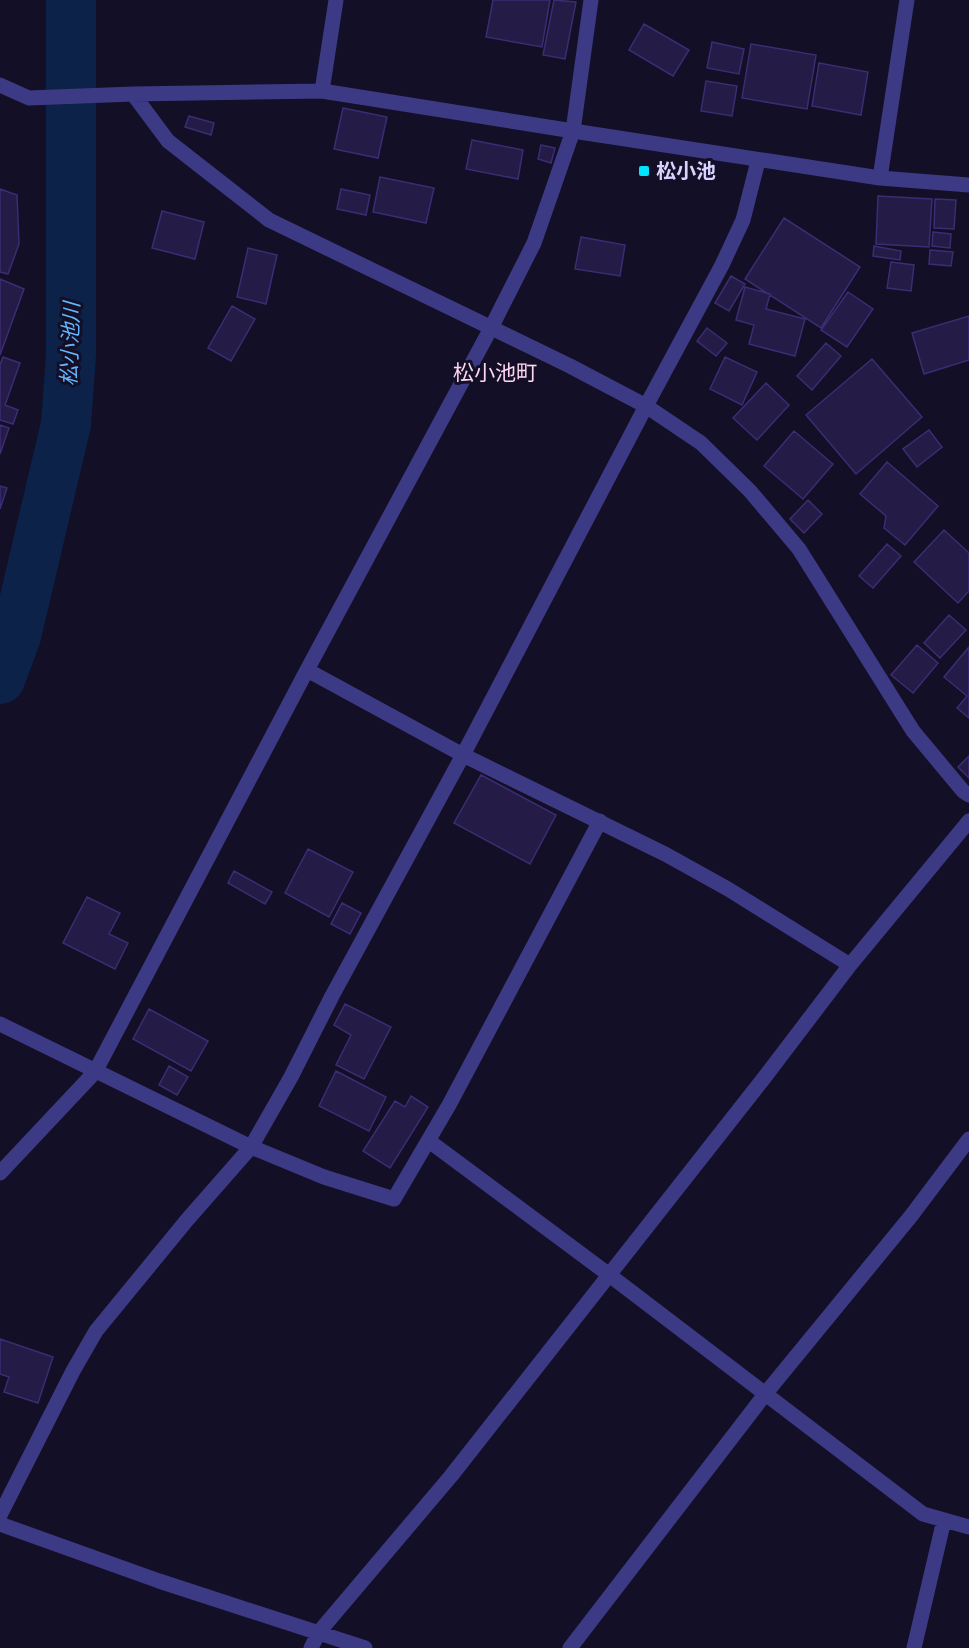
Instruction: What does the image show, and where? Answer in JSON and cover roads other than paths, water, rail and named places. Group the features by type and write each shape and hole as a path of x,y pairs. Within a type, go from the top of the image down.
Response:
{"street":[{"path":"322,91 336,0"},
{"path":"0,1173 95,1072 534,243 573,131 591,0"},
{"path":"880,178 907,0"},
{"path":"0,85 29,98 322,91 758,161 880,178 969,185"},
{"path":"133,94 168,141 269,220 570,366 646,406 701,443 750,491 799,549 913,731 969,795"},
{"path":"0,1515 73,1371 96,1331 187,1220 251,1147 463,755 722,265 743,220 758,161"},
{"path":"307,670 463,755 600,821 728,889 850,965"},
{"path":"0,1024 251,1147 324,1178 394,1199 501,1011 600,821"},
{"path":"311,1648 319,1632 451,1476 850,965 969,821"},
{"path":"570,1648 766,1393 903,1225 969,1139"},
{"path":"429,1141 766,1393 923,1514 969,1527"},
{"path":"914,1648 944,1520"},
{"path":"0,1524 159,1581 365,1648"}],"waterway":[{"name":"松小池川","path":"0,679 16,636 66,424 71,355 71,0"}],"place":[{"name":"松小池","path":"644,171"}],"district":[{"name":"松小池町","path":"495,372"}]}
